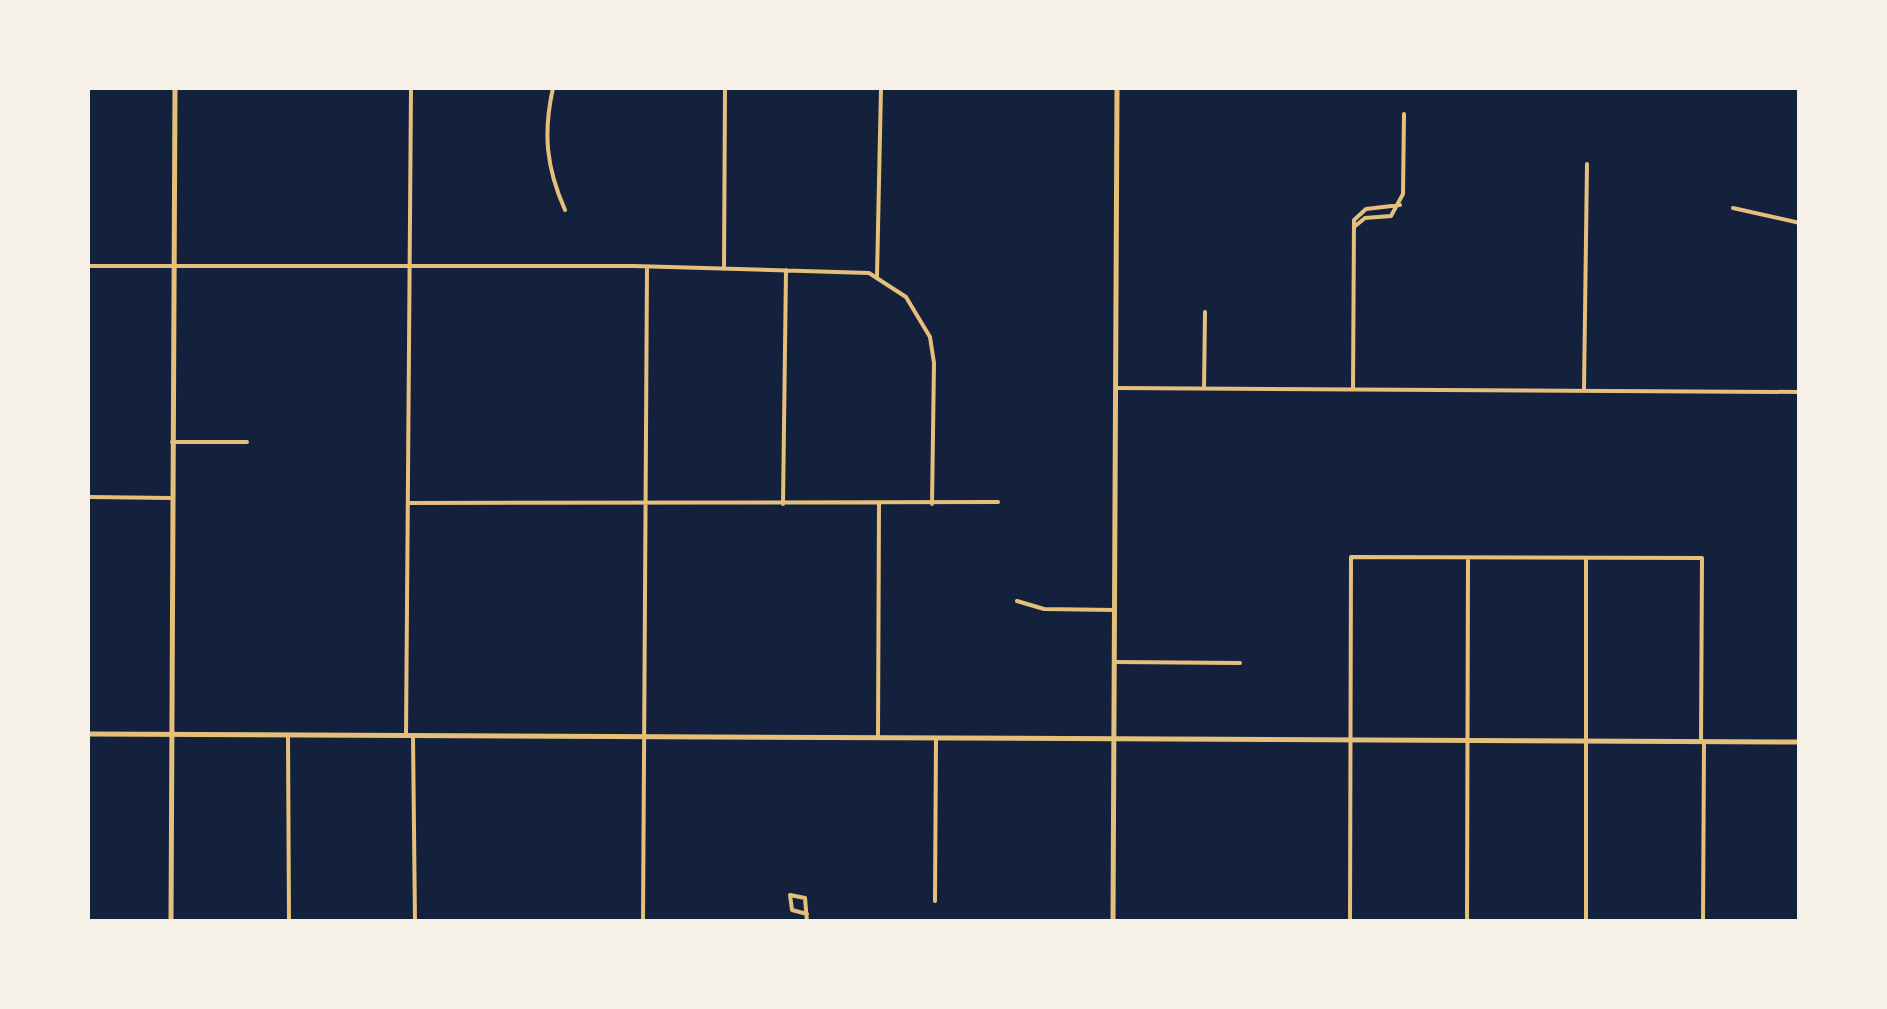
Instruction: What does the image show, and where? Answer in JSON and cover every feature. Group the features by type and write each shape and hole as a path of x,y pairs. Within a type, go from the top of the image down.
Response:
{"main road":[{"path":"170,922 175,88"},
{"path":"1114,922 1117,88"},
{"path":"88,734 1800,742"}],"street":[{"path":"411,88 408,503 415,922"},
{"path":"554,88 546,144 551,177 564,210"},
{"path":"724,270 725,88"},
{"path":"877,276 881,88"},
{"path":"1354,227 1365,218 1391,216 1400,205 1404,114"},
{"path":"1584,391 1587,164"},
{"path":"1353,390 1356,216 1366,209 1400,205"},
{"path":"1733,208 1800,223"},
{"path":"88,266 647,267 857,271 877,276 915,307 932,344 932,504"},
{"path":"643,922 641,736 647,267"},
{"path":"783,504 786,270"},
{"path":"1204,389 1205,312"},
{"path":"1116,388 1800,392"},
{"path":"172,442 248,442"},
{"path":"88,497 172,498"},
{"path":"408,503 998,502"},
{"path":"878,738 879,504"},
{"path":"1350,922 1351,557 1702,558 1703,922"},
{"path":"1467,922 1468,558"},
{"path":"1586,558 1586,922"},
{"path":"1017,601 1044,609 1115,610"},
{"path":"1115,662 1240,663"},
{"path":"288,734 289,922"},
{"path":"935,901 936,738"},
{"path":"790,895 806,898 807,918 792,910 790,895"}]}
